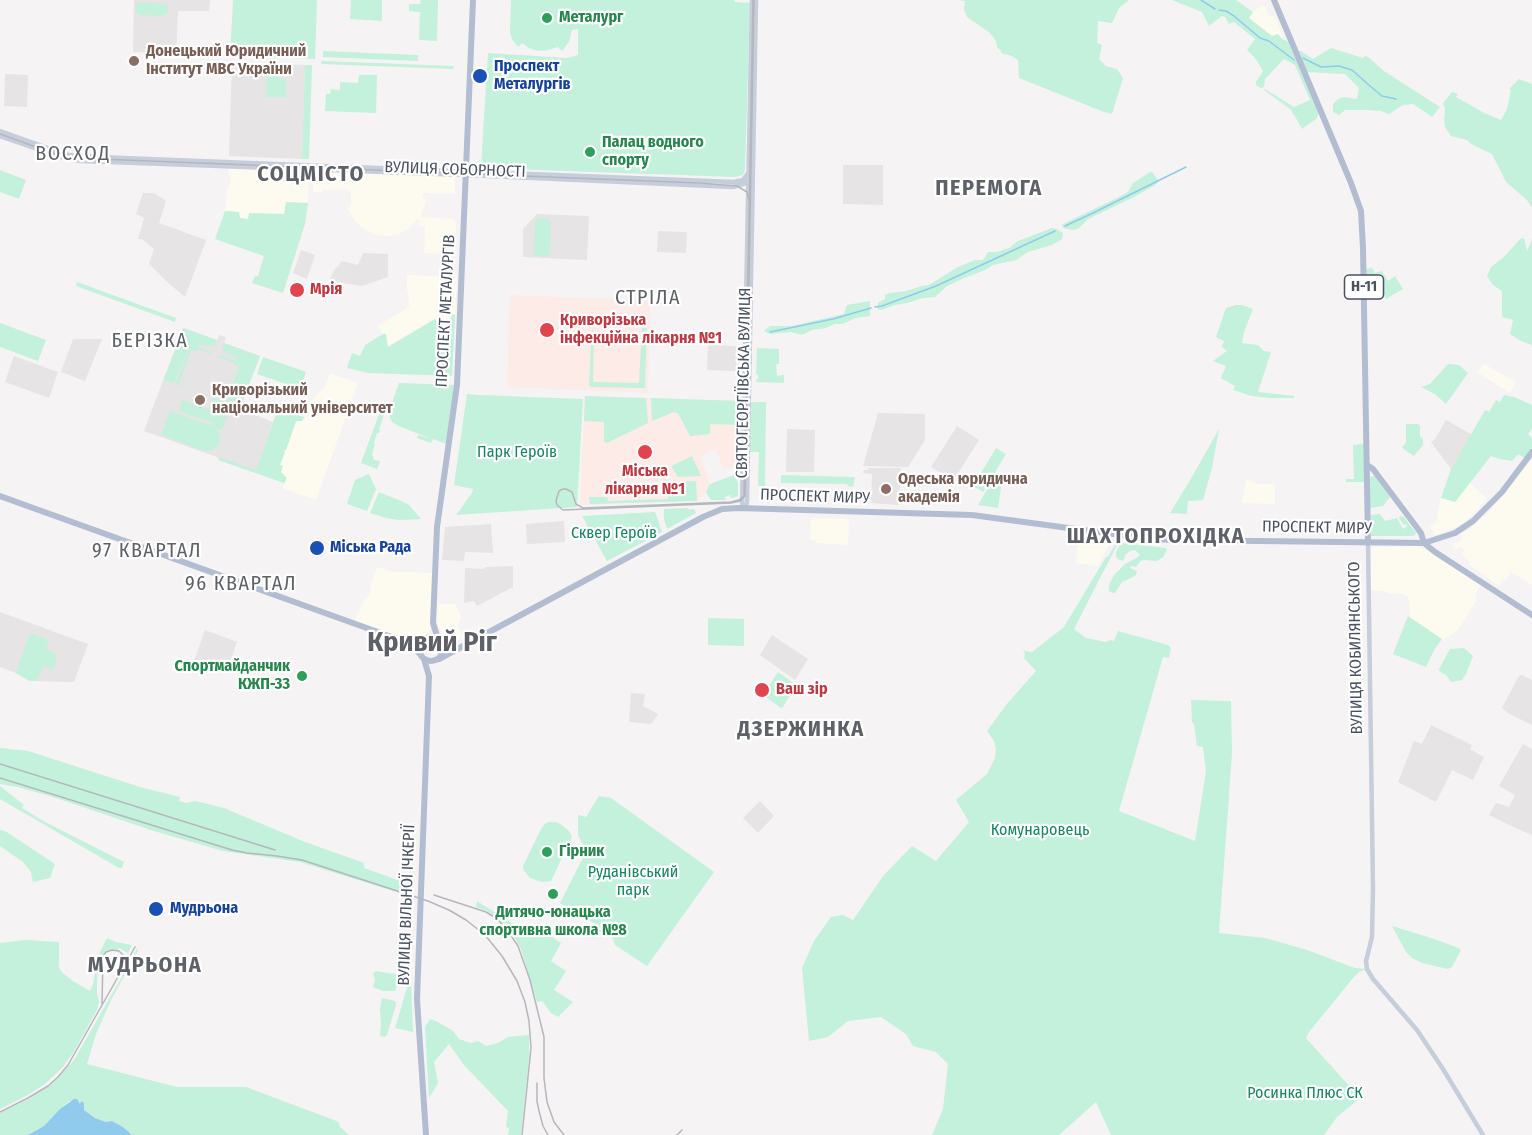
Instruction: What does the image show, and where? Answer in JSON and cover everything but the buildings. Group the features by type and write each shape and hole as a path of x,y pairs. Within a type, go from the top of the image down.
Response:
{"main road":[{"name":"ПРОСПЕКТ МЕТАЛУРГІВ","path":"434,622 437,527 457,385 473,0"},
{"name":"СВЯТОГЕОРГІЇВСЬКА ВУЛИЦЯ","path":"744,508 747,503 754,0"},
{"name":"ВУЛИЦЯ КОБИЛЯНСЬКОГО","path":"1274,0 1324,116 1361,211 1373,888 1372,937 1366,958 1367,969 1423,1039 1483,1135"},
{"name":"ВУЛИЦЯ СОБОРНОСТІ","path":"0,134 72,155 741,185 748,181"},
{"path":"750,173 748,181 750,199"},
{"path":"750,173 743,180 734,184 750,199"},
{"path":"741,185 748,190"},
{"name":"ПРОСПЕКТ МИРУ","path":"437,660 717,510 744,508 972,515 1150,539 1424,543 1455,533 1473,521 1493,502 1532,452"},
{"path":"1367,465 1373,469 1421,533 1424,543 1532,615"},
{"path":"0,496 409,643 430,661 437,660"},
{"path":"429,676 419,648 431,632 434,622"},
{"path":"429,676 443,649 434,622"},
{"path":"409,643 434,637 438,639"},
{"path":"443,649 454,650"},
{"name":"ВУЛИЦЯ ВІЛЬНОЇ ІЧКЕРІЇ","path":"426,1135 417,999 429,676"}],"shaded area":[{"path":"134,0 210,0 209,11 178,11 176,54 133,52"},
{"path":"1263,5 1269,17 1274,15 1282,35 1274,38 1248,18"},
{"path":"232,62 305,65 302,159 229,156"},
{"path":"5,74 28,75 27,107 4,106"},
{"path":"843,165 883,165 883,205 843,204"},
{"path":"229,169 309,171 308,203 286,202 285,214 250,213 248,219 240,218 239,212 225,211 227,189 230,186 231,177 228,175"},
{"path":"313,171 455,177 455,194 423,193 423,198 426,199 420,217 454,219 456,224 455,254 424,253 425,227 419,226 419,218 399,234 377,235 365,230 356,222 347,208 351,206 351,190 323,189 322,193 313,192"},
{"path":"143,193 154,193 166,201 159,223 206,240 185,297 149,264 154,249 142,239 138,239 144,218 136,214"},
{"path":"537,214 589,216 587,260 523,257 523,229"},
{"path":"658,231 687,232 686,253 657,252"},
{"path":"301,250 315,255 307,279 293,273"},
{"path":"363,253 388,254 388,277 362,286 329,281 342,261 358,265"},
{"path":"407,275 457,277 455,315 452,315 449,326 442,330 434,319 387,347 386,334 383,334 378,326 409,307"},
{"path":"510,295 650,301 648,393 507,387"},
{"name":"Криворізький національний університет","path":"183,328 217,340 219,335 226,337 224,343 260,356 240,409 273,422 256,471 144,431"},
{"path":"73,339 102,339 85,381 61,372"},
{"path":"708,345 737,346 736,371 707,370"},
{"path":"14,356 58,372 49,398 5,382"},
{"path":"1484,364 1516,382 1510,393 1477,372"},
{"path":"330,373 358,383 316,500 283,488 287,478 281,472 280,465 297,421 304,420 306,405 325,387"},
{"name":"Міська лікарня №1","path":"585,396 741,401 740,467 723,468 716,449 700,456 710,484 697,501 580,505"},
{"path":"878,413 925,414 925,440 908,467 863,466"},
{"path":"1446,420 1472,434 1451,469 1431,442"},
{"path":"957,426 979,440 953,481 931,467"},
{"path":"787,429 815,430 814,472 786,472"},
{"path":"1532,459 1532,585 1511,572 1499,586 1469,564 1470,562 1462,554 1465,550 1460,546 1457,549 1452,545 1463,538 1460,534 1489,512"},
{"name":"Одеська юридична академія","path":"868,468 901,468 899,505 871,503 872,474 863,473"},
{"path":"1246,480 1275,485 1275,504 1242,503"},
{"path":"1470,483 1487,499 1466,521 1455,528 1435,535 1430,527 1436,521 1441,498 1455,502"},
{"path":"811,518 849,519 848,545 816,543 810,540"},
{"path":"564,521 565,542 527,544 526,524"},
{"path":"491,524 493,553 465,552 464,561 442,560 445,527"},
{"path":"1079,536 1111,541 1098,566 1076,563"},
{"path":"1413,546 1428,551 1481,585 1475,595 1477,600 1457,631 1443,640 1410,618 1407,596 1370,590 1371,548"},
{"path":"513,566 513,587 477,606 474,601 464,603 465,568"},
{"path":"377,567 395,572 435,573 434,617 426,635 409,642 354,623 363,601 369,595"},
{"path":"438,604 455,604 461,616 458,626 463,638 449,644 437,624"},
{"path":"0,612 88,644 74,682 30,681 0,667"},
{"path":"205,630 237,642 226,673 194,661"},
{"path":"772,635 808,659 795,680 760,655"},
{"path":"1522,675 1532,680 1532,725 1502,708 1519,676"},
{"path":"631,693 645,694 643,706 658,714 651,724 629,722"},
{"path":"1431,725 1472,745 1470,749 1484,757 1473,780 1452,770 1436,802 1398,782 1414,741 1422,744"},
{"path":"1523,744 1532,749 1532,835 1489,815 1496,803 1509,807 1515,795 1499,786"},
{"path":"760,801 774,816 758,833 743,818"}],"green space":[{"path":"233,0 317,0 315,59 230,56"},
{"path":"351,0 382,0 382,21 350,19"},
{"path":"421,0 438,0 437,41 419,40 420,12 409,11 409,4 420,4"},
{"path":"511,0 734,0 750,3 744,173 735,177 481,168 488,53 567,58 578,55 578,29 572,30 569,42 562,51 558,47 538,51 522,43 518,47 510,32"},
{"path":"958,0 1129,0 1119,8 1112,23 1098,21 1097,43 1102,45 1099,59 1106,66 1117,69 1123,78 1112,114 1019,78 1018,60 1001,53 990,33 967,17 964,10 965,1"},
{"path":"1172,0 1236,0 1253,12 1249,18 1272,36 1278,34 1288,42 1318,111 1316,119 1302,129 1290,109 1264,90 1294,107 1310,100 1295,65 1284,59 1265,79 1264,87 1261,88 1256,85 1256,82 1263,71 1247,50 1255,39 1234,22 1229,24 1222,16 1209,26 1202,12"},
{"path":"139,2 166,4 168,13 162,16 140,15 135,8"},
{"path":"1331,48 1363,58 1368,57 1384,71 1440,107 1432,117 1413,104 1403,105 1389,114 1368,110 1345,110 1339,115 1333,112 1333,104 1338,99 1343,97 1357,99 1359,88 1345,74 1305,72 1296,51 1301,51 1313,59"},
{"path":"323,51 418,55 418,61 323,57"},
{"path":"322,61 454,66 453,69 321,64"},
{"path":"267,64 287,64 287,71 278,71 278,78 286,79 286,97 266,97"},
{"path":"305,65 312,65 309,159 302,159"},
{"path":"359,75 377,75 376,113 325,111 326,94 330,94 331,89 340,90 340,82 358,83"},
{"path":"1519,79 1532,84 1532,208 1527,200 1506,182 1492,154 1467,140 1451,136 1444,121 1443,103 1452,92 1458,94 1456,97 1484,113 1501,120 1507,109 1511,90 1509,89"},
{"path":"0,170 26,180 19,199 0,192"},
{"path":"1150,172 1158,180 1155,185 1088,219 1079,228 1074,230 1063,228 1063,224 1128,192 1133,183"},
{"path":"286,202 308,203 305,224 283,293 252,283 255,276 258,276 264,256 215,239 225,211 239,212 240,218 248,219 249,213 284,214"},
{"path":"539,218 548,219 551,223 550,252 547,257 534,254 535,222"},
{"path":"1052,228 1063,233 1062,239 1052,245 1028,252 1016,260 993,265 947,286 935,297 878,309 878,303 885,299 885,295 929,285 958,267 975,260 983,260 988,252 1009,248 1018,241"},
{"path":"1524,238 1527,251 1532,239 1532,345 1510,334 1513,320 1502,317 1502,291 1493,285 1487,276 1491,267 1505,256 1520,239"},
{"path":"1372,268 1375,273 1382,271 1388,281 1395,276 1403,289 1386,299 1379,289 1366,289 1366,269"},
{"path":"77,282 176,318 175,322 76,286"},
{"path":"870,301 870,316 856,318 842,324 812,330 802,335 791,332 770,334 764,331 770,326 792,326 844,314 847,305"},
{"path":"1236,305 1253,309 1242,343 1258,345 1264,351 1271,352 1258,392 1294,396 1294,398 1252,396 1233,390 1235,386 1221,378 1226,366 1213,361 1227,351 1222,347 1224,341 1216,337 1226,308"},
{"path":"452,314 455,318 452,376 368,373 347,368 352,353 360,356 365,345 383,334 386,334 388,347 435,319 442,330 449,326"},
{"path":"0,323 46,340 38,361 0,347"},
{"path":"183,328 217,340 215,346 198,345 211,354 197,349 196,351 191,350 179,384 191,389 176,384 190,344 174,383 164,380"},
{"path":"642,328 647,328 645,387 591,387 589,385 592,330 594,331 593,382 639,383"},
{"path":"224,343 260,356 240,408 229,404 244,365 228,404 222,402 240,409 237,417 226,413 227,409 218,406 217,410 210,408 212,397 226,402 239,367 219,357 220,355 237,360 224,351 222,348"},
{"path":"757,348 779,349 779,364 776,364 777,376 784,375 784,383 756,382 758,379 756,374"},
{"path":"263,357 306,372 300,389 257,374"},
{"path":"1448,364 1459,365 1468,373 1446,404 1435,394 1421,387 1430,384"},
{"path":"399,383 457,385 449,445 433,439 431,443 417,438 418,435 431,439 392,422 389,411"},
{"name":"Парк Героїв","path":"467,394 583,399 577,507 456,515 473,489 454,485"},
{"path":"1504,395 1532,405 1532,428 1528,434 1532,438 1532,448 1525,458 1518,454 1512,461 1491,456 1455,502 1441,498 1451,469 1484,412 1486,410 1489,412 1496,400 1500,402"},
{"path":"585,396 646,398 648,423 607,443 604,441 604,422 584,421"},
{"path":"651,398 741,401 740,425 710,424 710,434 690,436 678,413 674,412 652,421"},
{"path":"182,400 227,416 222,430 216,428 220,439 213,450 205,451 161,435 170,411 212,426 213,423 179,411"},
{"path":"751,402 766,402 765,486 758,486 759,452 750,452"},
{"path":"280,403 282,403 280,409 304,417 302,421 296,421 286,450 284,450 280,465 283,466 281,472 287,478 284,483 218,460 219,457 256,470"},
{"path":"382,406 386,408 372,454 374,460 380,461 377,469 361,463"},
{"path":"1406,424 1420,426 1423,445 1414,456 1402,447 1406,443"},
{"path":"1219,429 1203,500 1188,501 1187,514 1170,513 1189,482"},
{"path":"1364,444 1365,482 1346,482 1346,479 1354,479 1353,445"},
{"path":"996,448 1006,454 983,492 973,486"},
{"path":"692,456 701,476 678,477 671,466"},
{"path":"369,474 376,489 367,511 347,504 355,480"},
{"path":"734,475 738,483 738,496 731,498 730,495 725,497 726,500 711,500 706,492 710,484"},
{"path":"781,475 855,477 853,487 847,484 781,483"},
{"path":"1376,476 1390,497 1383,506 1370,508 1369,478"},
{"path":"696,481 697,501 590,504 589,497 607,497 608,501 668,499 668,482"},
{"path":"992,481 1001,487 998,508 978,505"},
{"path":"379,492 408,504 421,519 399,520 370,513"},
{"path":"688,508 689,510 694,509 696,513 667,529 664,509"},
{"name":"Сквер Героїв","path":"655,512 662,532 607,561 582,516"},
{"path":"1380,514 1385,521 1397,518 1403,529 1407,526 1399,517 1403,516 1416,533 1415,535 1371,536 1370,515"},
{"path":"1114,541 1119,541 1074,629 1086,638 1106,642 1114,641 1118,631 1168,645 1171,648 1169,658 1163,657 1119,811 1195,841 1206,771 1203,747 1197,746 1192,722 1191,700 1231,701 1232,753 1219,933 1265,938 1307,950 1355,968 1367,969 1354,977 1306,1038 1360,1098 1337,1117 1324,1135 1111,1135 1096,1102 1059,1135 932,1135 943,1109 948,1064 936,1052 913,1046 906,1034 881,1017 848,1021 828,1037 809,1041 802,968 814,941 831,917 843,915 853,920 883,876 912,846 936,861 969,822 956,800 987,774 995,758 996,749 987,731 1036,671 1024,658 1023,648 1025,651 1032,652 1064,627 1108,557 1116,543"},
{"path":"1121,543 1166,548 1167,550 1157,561 1144,560 1136,567 1131,566 1130,568 1137,571 1136,575 1122,582 1113,593 1109,591 1109,585 1114,575 1125,564 1140,555 1135,550 1126,554 1123,561 1118,559 1116,552"},
{"path":"1408,616 1442,639 1426,667 1393,654"},
{"path":"708,618 744,619 744,646 708,645"},
{"path":"30,633 49,640 46,649 56,653 55,658 57,659 53,670 43,666 37,681 30,681 16,673"},
{"path":"1464,648 1473,656 1462,680 1451,682 1439,669 1450,649"},
{"path":"778,672 796,685 781,708 763,695"},
{"path":"0,748 28,751 140,787 180,797 179,801 186,803 195,801 224,808 305,842 364,863 364,868 414,886 413,897 300,862 223,851 154,831 53,797 0,784"},
{"path":"0,786 24,805 22,808 124,862 122,868 0,799"},
{"name":"Руданівський парк","path":"599,796 611,798 714,872 647,966 615,945 611,934 606,930 560,903 588,848 578,835 578,815 586,817"},
{"name":"Гірник","path":"550,822 562,825 572,837 551,881 542,882 530,878 523,866 542,827"},
{"path":"0,830 55,864 50,878 33,882 31,872 23,862 0,846"},
{"path":"477,901 523,930 538,928 561,943 551,961 566,971 554,990 573,1002 558,1017 551,1013 542,1001 537,1002 521,949 515,938 497,917 476,907"},
{"path":"1392,926 1461,950 1452,967 1448,969 1422,963 1406,952"},
{"path":"107,938 132,945 128,953 119,948 106,951 102,956 97,973 99,1002 97,1010 73,1053 63,1067 45,1084 0,1109 0,943 26,940 59,942 60,970 90,991 98,956"},
{"path":"137,948 138,951 111,1000 96,1034 87,1064 177,1087 246,1087 339,1122 340,1127 349,1135 132,1135 112,1121 106,1122 95,1118 84,1110 84,1103 69,1101 44,1126 28,1135 0,1135 0,1113 49,1086 74,1060"},
{"path":"376,971 395,974 398,977 395,991 382,991 373,987 375,979 373,974"},
{"path":"409,981 411,981 413,1032 395,1028"},
{"path":"382,998 395,1001 396,1005 385,1037 380,1036"},
{"path":"430,1019 453,1031 459,1039 471,1043 478,1041 486,1046 508,1037 529,1035 521,1135 508,1135 509,1128 506,1127 508,1111 464,1065 449,1044 434,1062 438,1083 429,1098 425,1027"}],"water":[{"path":"77,1099 80,1104 81,1101 84,1103 84,1110 95,1118 106,1122 112,1121 132,1135 28,1135 44,1126 60,1109"}],"waterway":[{"path":"1201,0 1215,9"},
{"path":"1219,10 1234,16 1260,38 1269,41 1294,60"},
{"path":"1303,58 1321,67 1339,66 1352,70 1382,96 1396,99"},
{"path":"1065,226 1186,167"},
{"path":"875,307 936,286 1055,231"},
{"path":"770,332 833,319 871,308"}],"tram line":[{"path":"753,0 744,496 731,502 583,508 576,504 572,492 563,489 559,491 556,501 563,510 731,503 740,501 745,496 754,0"},
{"path":"0,134 58,155 74,158 699,183 737,186 747,192 749,200"},
{"path":"0,1112 48,1086 68,1065 135,947"},
{"path":"102,1004 103,956 112,950 119,951 125,957 126,964"}],"railway":[{"path":"0,764 275,850"},
{"path":"0,778 232,850 302,860 428,901 466,920 485,935 502,956 517,981 525,1002 531,1048 522,1135"},
{"path":"434,895 486,912 496,918 518,946 530,980 544,1037 544,1078 547,1102 554,1122 564,1135"},
{"path":"537,1083 539,1111 548,1135"},
{"path":"677,1135 682,1130"}],"place":[{"name":"Металург","path":"547,18"},
{"name":"Донецький Юридичний Інститут МВС України","path":"134,61"},
{"name":"Проспект Металургів","path":"480,76"},
{"name":"Палац водного спорту","path":"590,152"},
{"name":"Мрія","path":"297,290"},
{"name":"Криворізька інфекційна лікарня №1","path":"547,330"},
{"name":"Криворізький національний університет","path":"200,400"},
{"name":"Міська лікарня №1","path":"645,452"},
{"name":"Одеська юридична академія","path":"886,489"},
{"name":"Міська Рада","path":"317,548"},
{"name":"Спортмайданчик КЖП-33","path":"302,676"},
{"name":"Ваш зір","path":"762,690"},
{"name":"Гірник","path":"547,852"},
{"name":"Дитячо-юнацька спортивна школа №8","path":"553,894"},
{"name":"Мудрьона","path":"156,909"}],"district":[{"name":"ВОСХОД","path":"73,154"},
{"name":"СОЦМІСТО","path":"311,175"},
{"name":"ПЕРЕМОГА","path":"989,189"},
{"name":"СТРІЛА","path":"648,298"},
{"name":"БЕРІЗКА","path":"150,341"},
{"name":"ШАХТОПРОХІДКА","path":"1156,537"},
{"name":"97 КВАРТАЛ","path":"147,551"},
{"name":"96 КВАРТАЛ","path":"241,584"},
{"name":"Кривий Ріг","path":"432,643"},
{"name":"ДЗЕРЖИНКА","path":"801,730"},
{"name":"МУДРЬОНА","path":"145,966"}],"park label":[{"name":"Комунаровець","path":"1040,831"},
{"name":"Росинка Плюс СК","path":"1305,1094"}]}
